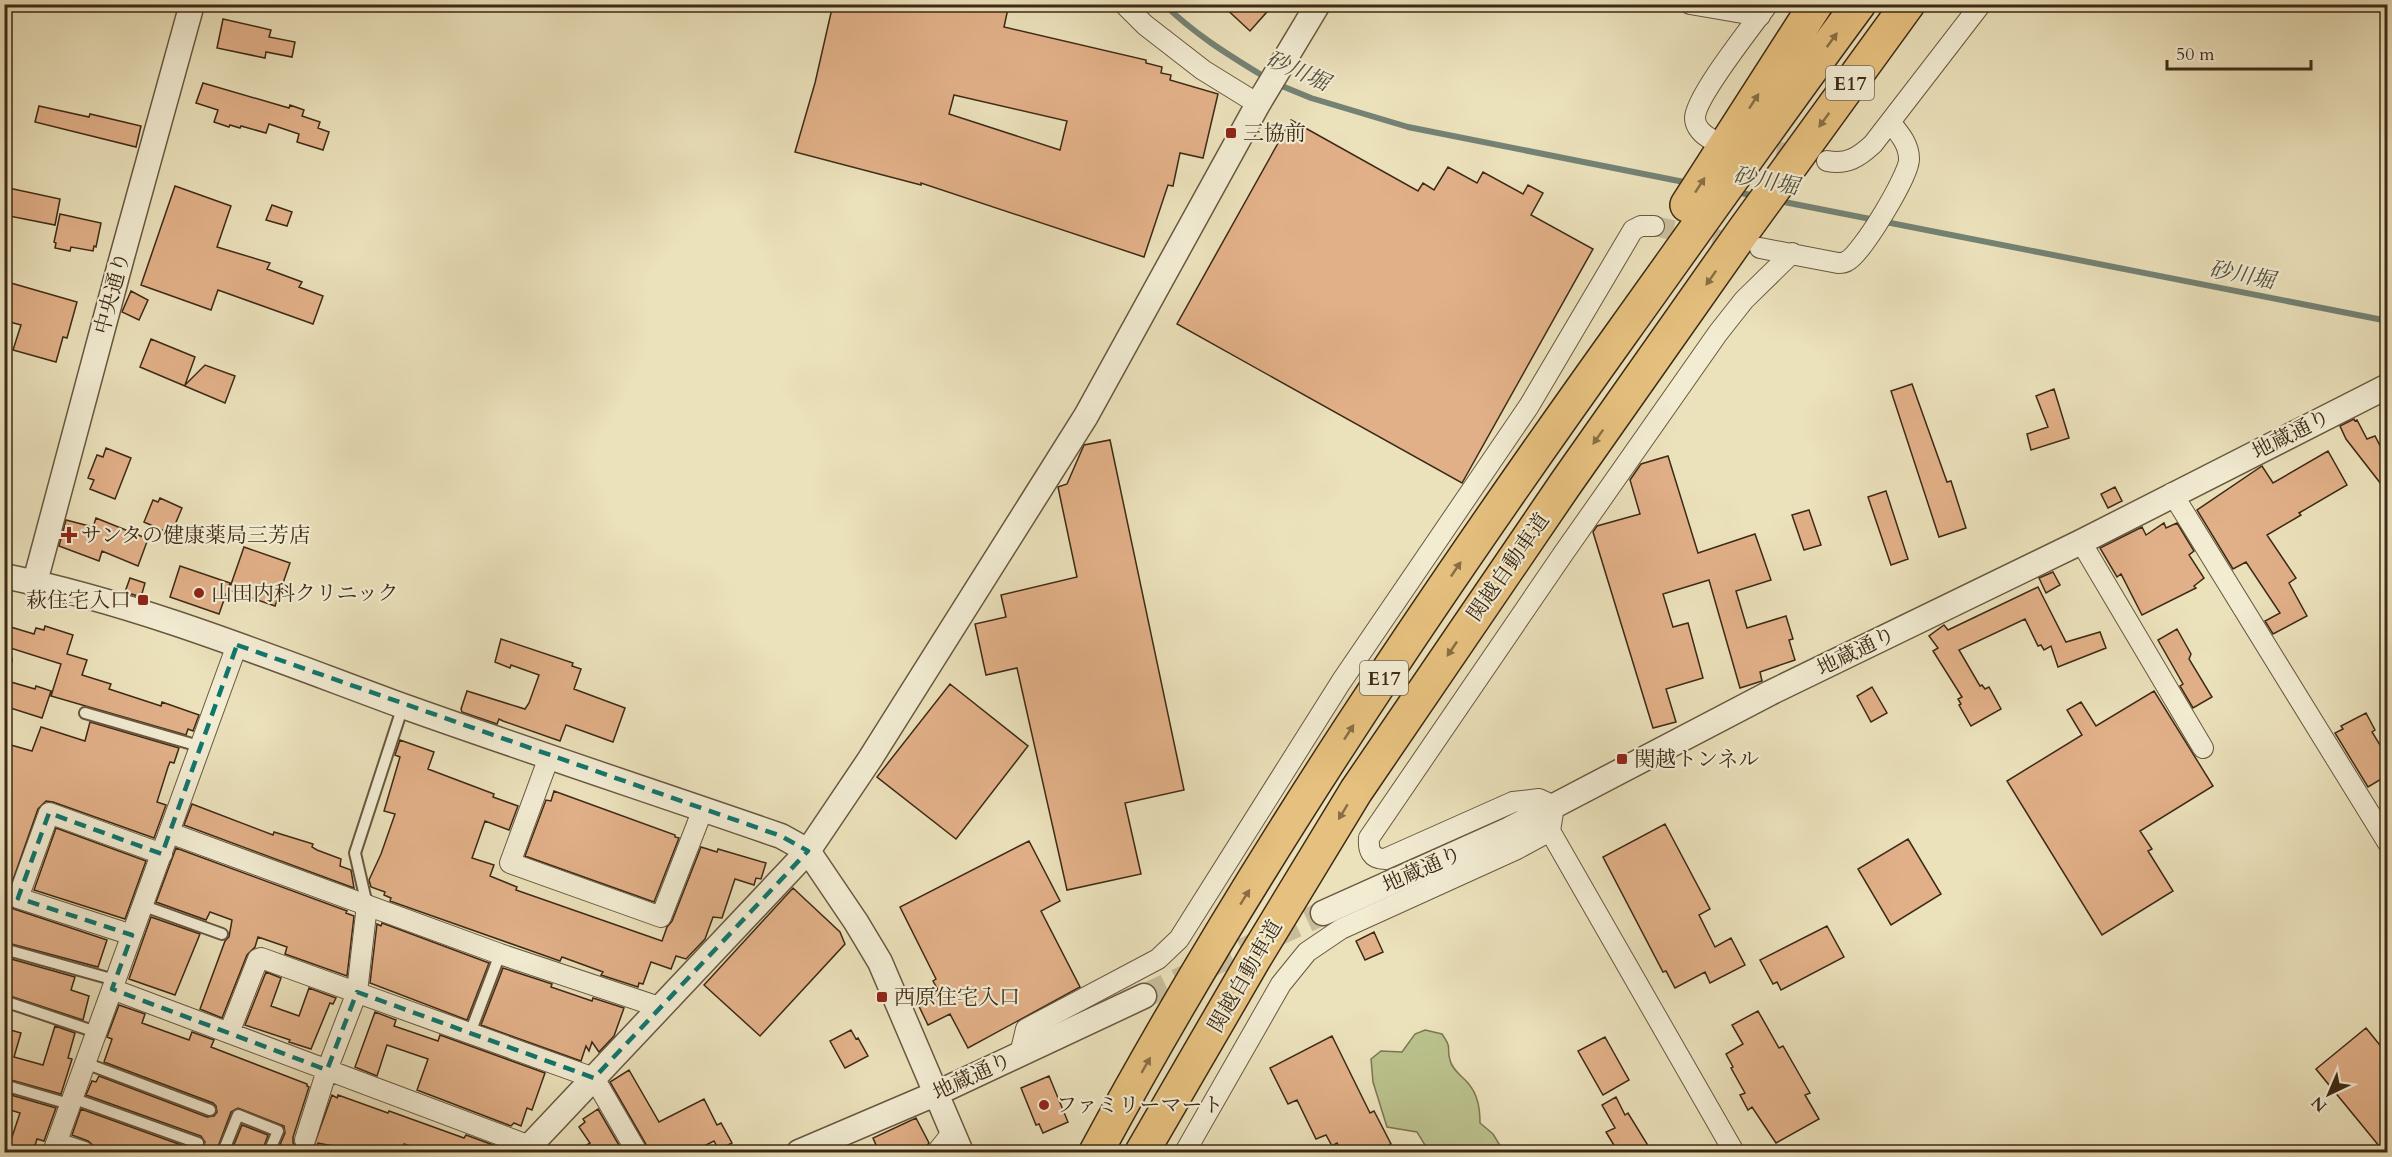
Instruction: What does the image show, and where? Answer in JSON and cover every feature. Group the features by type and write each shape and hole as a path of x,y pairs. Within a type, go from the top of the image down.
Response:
{"highway":[{"path":"1727,148 1816,4"},
{"name":"E17","path":"1727,148 1859,4"},
{"name":"関越自動車道","path":"1142,1152 1254,958 1356,790 1553,502 1752,239 1793,162 1908,4"},
{"path":"1867,60 1918,4"},
{"name":"関越自動車道","path":"1096,1152 1219,940 1325,768 1427,611 1533,458 1677,223 1727,148"}],"street":[{"name":"中央通り","path":"35,582 192,4"},
{"path":"1124,4 1145,25 1203,70 1260,100"},
{"path":"114,985 229,1033 527,1149 662,1008 808,850 870,759 1086,416 1260,100 1318,4"},
{"path":"1690,4 1764,10"},
{"path":"1827,161 1835,163 1853,160 1873,144 1981,4"},
{"path":"1727,148 1703,135 1695,120 1696,111 1704,94 1764,10"},
{"path":"1752,239 1792,253 1838,263 1847,261 1856,254 1892,200 1908,169 1910,160 1905,141 1890,122"},
{"path":"1020,1054 1026,1029 1158,959 1179,939 1341,682 1529,406 1633,230 1641,226 1677,223"},
{"path":"1734,1152 1550,831 1554,806 1539,799 1513,802 1385,858 1379,859 1373,856 1368,849 1369,838 1563,554 1718,333 1743,300 1792,253"},
{"name":"地蔵通り","path":"1323,913 1508,830 1770,693 2081,542 2172,493 2388,386"},
{"path":"2172,493 2388,843"},
{"path":"2081,542 2203,748"},
{"path":"4,576 102,600 237,645 403,706 781,836 808,850 880,962 956,1143 937,1152"},
{"path":"84,1152 55,1148 70,1101 144,906 199,746 237,645"},
{"path":"549,757 510,863 661,917 703,809"},
{"path":"132,935 18,898 49,813 162,854"},
{"path":"1185,1152 1281,984 1307,952 1341,928 1515,850 1550,831"},
{"path":"170,833 500,954 662,1008"},
{"path":"305,1140 327,1070 357,992 367,905"},
{"path":"229,1033 258,959 261,958 594,1078 637,1152"},
{"name":"地蔵通り","path":"799,1152 836,1141 1144,996"}],"lane":[{"path":"367,905 355,853 403,706"},
{"path":"86,713 199,746"},
{"path":"144,906 222,934"},
{"path":"4,949 114,985"},
{"path":"470,1033 500,954"},
{"path":"4,1001 96,1032"},
{"path":"85,1063 210,1110"},
{"path":"4,1085 70,1101 198,1143"},
{"path":"223,1152 238,1115 278,1131 269,1152"}],"highlighted area":[{"path":"237,645 781,836 808,851 594,1078 357,992 327,1070 112,989 132,935 18,898 49,813 162,854"}],"green space":[{"path":"1425,1030 1442,1034 1448,1046 1451,1064 1468,1083 1476,1097 1480,1123 1493,1134 1504,1152 1427,1152 1417,1132 1387,1127 1373,1082 1371,1059 1381,1051 1402,1052 1415,1034"}],"building":[{"path":"833,4 1009,4 1004,27 1146,60 1146,63 1162,67 1161,73 1171,75 1170,80 1218,94 1203,158 1180,153 1173,186 1168,185 1144,257 921,183 921,185 795,152 815,83","holes":["954,95 1067,121 1060,150 949,114"]},
{"path":"1221,4 1274,4 1250,31"},
{"path":"223,19 271,30 269,37 295,42 292,57 266,52 265,58 217,48"},
{"path":"203,83 289,108 290,105 304,110 302,116 320,122 318,128 329,132 323,150 297,142 299,134 269,124 266,133 214,122 218,110 196,103"},
{"path":"39,106 89,117 90,114 141,126 136,147 35,122"},
{"path":"1291,120 1418,191 1423,183 1434,190 1448,167 1477,183 1483,172 1523,194 1528,185 1543,193 1531,215 1593,249 1462,483 1177,324"},
{"path":"175,186 231,206 217,247 270,263 267,269 302,282 299,287 323,296 313,324 218,290 211,310 141,285"},
{"path":"4,187 60,199 55,225 4,215"},
{"path":"272,205 292,212 287,226 266,220"},
{"path":"60,214 101,223 93,251 71,247 70,251 55,248 56,243 54,242"},
{"path":"4,281 77,302 67,338 63,337 56,362 13,350 21,325 4,318"},
{"path":"131,291 148,300 139,320 122,312"},
{"path":"151,339 195,357 185,385 205,365 235,376 225,403 140,367"},
{"path":"1912,384 1947,482 1951,481 1966,528 1939,537 1891,391"},
{"path":"2054,389 2069,438 2031,450 2027,434 2048,427 2036,396"},
{"path":"2354,419 2357,420 2367,439 2375,436 2388,461 2388,493 2346,439 2340,426"},
{"path":"1110,440 1184,790 1125,803 1141,874 1067,890 1017,668 986,675 975,624 1006,617 1001,595 1077,577 1058,487 1067,484 1084,445"},
{"path":"106,448 131,458 115,499 90,489 94,480 88,478 97,455 103,457"},
{"path":"2328,451 2347,485 2267,535 2296,578 2289,583 2307,616 2273,634 2265,621 2280,613 2246,562 2233,569 2197,510 2262,466 2273,483"},
{"path":"1668,456 1698,553 1755,534 1771,580 1736,591 1747,628 1786,616 1793,639 1789,640 1795,660 1760,672 1762,681 1740,688 1709,580 1663,594 1673,627 1688,623 1703,678 1666,689 1676,722 1653,728 1593,532 1597,526 1640,514 1630,480 1641,464"},
{"path":"2115,487 2122,501 2108,508 2101,494"},
{"path":"1886,491 1908,559 1891,565 1868,497"},
{"path":"160,498 182,508 171,534 144,522 153,500 158,502"},
{"path":"1809,510 1821,545 1804,550 1792,515"},
{"path":"96,518 148,539 138,566 102,551 99,561 59,546 66,520 93,527"},
{"path":"2164,523 2166,528 2177,523 2194,551 2189,555 2204,578 2194,586 2196,588 2142,615 2121,574 2117,577 2100,548 2142,527 2146,535"},
{"path":"244,547 290,563 275,606 229,590"},
{"name":"山田内科クリニック","path":"180,566 230,583 219,614 170,597"},
{"path":"2053,572 2060,585 2046,593 2039,578"},
{"path":"130,578 145,583 141,597 125,592"},
{"path":"2038,587 2066,642 2100,632 2106,648 2058,667 2051,646 2044,650 2041,645 2038,646 2025,619 1959,650 1980,686 1982,685 1985,689 1989,687 2001,709 1971,726 1959,705 1961,704 1958,699 1962,697 1933,651 1938,648 1929,636 1944,625 1948,630"},
{"path":"4,625 34,634 36,628 44,630 45,626 73,635 67,654 87,660 82,675 111,684 109,689 161,706 162,702 199,715 193,731 188,729 186,735 51,696 61,664 4,646"},
{"path":"2177,629 2191,654 2189,659 2212,697 2193,708 2180,686 2183,684 2158,640"},
{"path":"501,639 573,663 572,666 581,669 574,689 625,708 613,742 566,725 560,741 499,719 497,724 462,712 467,691 525,709 529,703 539,675 495,662"},
{"path":"11,682 51,691 42,718 4,706 4,687 9,689"},
{"path":"950,684 1028,746 956,839 877,777"},
{"path":"1872,687 1887,713 1871,722 1857,696"},
{"path":"2154,691 2213,786 2140,831 2152,849 2148,851 2173,891 2102,935 2007,781 2082,735 2067,710 2081,702 2096,726"},
{"path":"2366,713 2375,730 2372,732 2388,758 2388,775 2368,787 2335,733 2343,729 2341,726"},
{"path":"90,722 179,748 174,763 170,762 157,802 166,805 154,838 46,801 38,809 6,900 14,909 107,940 98,967 4,942 4,743 32,751 41,727 85,741"},
{"path":"400,740 434,752 428,769 494,794 493,797 518,806 509,830 485,821 472,858 494,865 490,876 517,887 516,890 662,941 701,847 717,852 718,849 766,863 761,879 756,878 754,885 735,879 722,918 713,917 705,939 686,959 676,956 671,969 651,962 643,984 639,983 638,987 601,975 603,972 562,957 560,961 390,901 391,898 384,895 385,892 371,887 369,880 395,814 384,811 400,757 395,755"},
{"path":"554,791 679,838 654,902 525,856 546,800 551,801"},
{"path":"192,804 273,835 274,832 313,844 312,847 317,850 341,859 340,866 351,870 354,888 184,825"},
{"path":"1665,824 1710,909 1699,915 1715,947 1731,938 1745,965 1710,983 1705,972 1675,988 1666,971 1663,972 1603,857"},
{"path":"56,828 146,861 125,919 34,890"},
{"path":"1908,839 1941,894 1891,925 1858,869"},
{"path":"1029,841 1060,901 1041,911 1080,987 968,1048 950,1014 928,1025 916,1000 938,990 933,981 936,979 900,907"},
{"path":"176,848 347,911 346,913 354,916 347,976 285,954 287,947 258,937 255,947 247,955 222,1018 200,1009 225,941 229,937 232,920 210,912 206,920 156,902"},
{"path":"793,888 840,932 845,944 760,1036 704,985"},
{"path":"151,917 200,934 175,995 129,979"},
{"path":"382,923 489,963 467,1020 370,983 377,924 381,926"},
{"path":"1827,926 1844,957 1781,990 1777,982 1773,984 1760,960"},
{"path":"1374,932 1383,952 1365,960 1356,941"},
{"path":"4,957 75,977 71,990 89,996 83,1020 4,994"},
{"path":"503,968 552,984 551,987 592,1001 593,998 624,1008 614,1036 599,1052 592,1042 589,1051 586,1046 581,1061 481,1025"},
{"path":"266,972 281,978 271,1006 299,1016 309,988 336,998 333,1004 330,1003 311,1049 245,1025"},
{"path":"119,1005 145,1014 142,1023 189,1040 192,1032 214,1040 211,1047 307,1084 309,1087 293,1143 301,1151 307,1152 277,1152 285,1133 284,1126 238,1108 231,1112 216,1152 120,1152 103,1147 102,1150 72,1135 81,1109 195,1150 202,1149 205,1142 201,1136 86,1095 92,1081 96,1082 99,1076 207,1117 214,1116 217,1112 213,1103 104,1062 112,1039 107,1037"},
{"path":"1758,1011 1779,1048 1783,1046 1810,1093 1805,1095 1819,1119 1776,1143 1752,1107 1748,1110 1740,1095 1745,1093 1726,1054 1743,1044 1732,1025"},
{"path":"375,1012 396,1020 394,1026 438,1041 440,1035 545,1073 532,1110 527,1108 521,1126 514,1123 511,1126 417,1090 428,1059 387,1045 377,1076 355,1067"},
{"path":"55,1026 75,1033 68,1058 72,1059 61,1094 4,1078 4,1028 21,1033 14,1057 43,1065"},
{"path":"2366,1028 2388,1055 2388,1152 2384,1152 2316,1069"},
{"path":"851,1030 868,1056 845,1068 830,1041"},
{"path":"1332,1036 1370,1113 1374,1111 1391,1144 1375,1152 1342,1152 1337,1143 1332,1146 1326,1135 1316,1139 1297,1100 1288,1104 1270,1068"},
{"path":"1605,1037 1629,1080 1603,1095 1578,1051"},
{"path":"629,1070 659,1122 704,1099 717,1125 721,1123 732,1143 719,1150 714,1141 692,1152 649,1152 610,1082"},
{"name":"ファミリーマート","path":"1049,1076 1068,1122 1043,1133 1039,1124 1036,1125 1021,1088"},
{"path":"4,1093 56,1108 44,1141 37,1139 33,1152 7,1152 20,1113 4,1108"},
{"path":"332,1095 337,1098 338,1095 388,1113 389,1111 464,1138 466,1135 504,1149 502,1152 429,1152 404,1144 402,1152 366,1152 318,1143 316,1152 307,1152 313,1148"},
{"path":"1616,1097 1625,1115 1628,1113 1652,1152 1618,1152 1606,1132 1615,1128 1602,1105"},
{"path":"598,1109 623,1152 576,1152 590,1143 579,1127 585,1122 583,1119"},
{"path":"916,1118 929,1143 926,1147 916,1152 879,1152 873,1138"},
{"path":"242,1125 268,1135 262,1152 231,1152"}],"waterway":[{"name":"砂川堀","path":"1164,4 1201,36 1268,79"},
{"name":"砂川堀","path":"1277,84 1311,98 1408,127 1689,183"},
{"name":"砂川堀","path":"1735,192 1757,196"},
{"name":"砂川堀","path":"1779,201 2388,321"}],"tunnel":[{"path":"1747,146 1807,157"},
{"path":"1654,226 1743,245"},
{"path":"1144,996 1323,913"}],"place":[{"name":"三協前","path":"1231,133"},
{"name":"サンタの健康薬局三芳店","path":"69,535"},
{"name":"山田内科クリニック","path":"199,593"},
{"name":"萩住宅入口","path":"143,600"},
{"name":"関越トンネル","path":"1622,759"},
{"name":"西原住宅入口","path":"882,997"},
{"name":"ファミリーマート","path":"1044,1105"}]}
